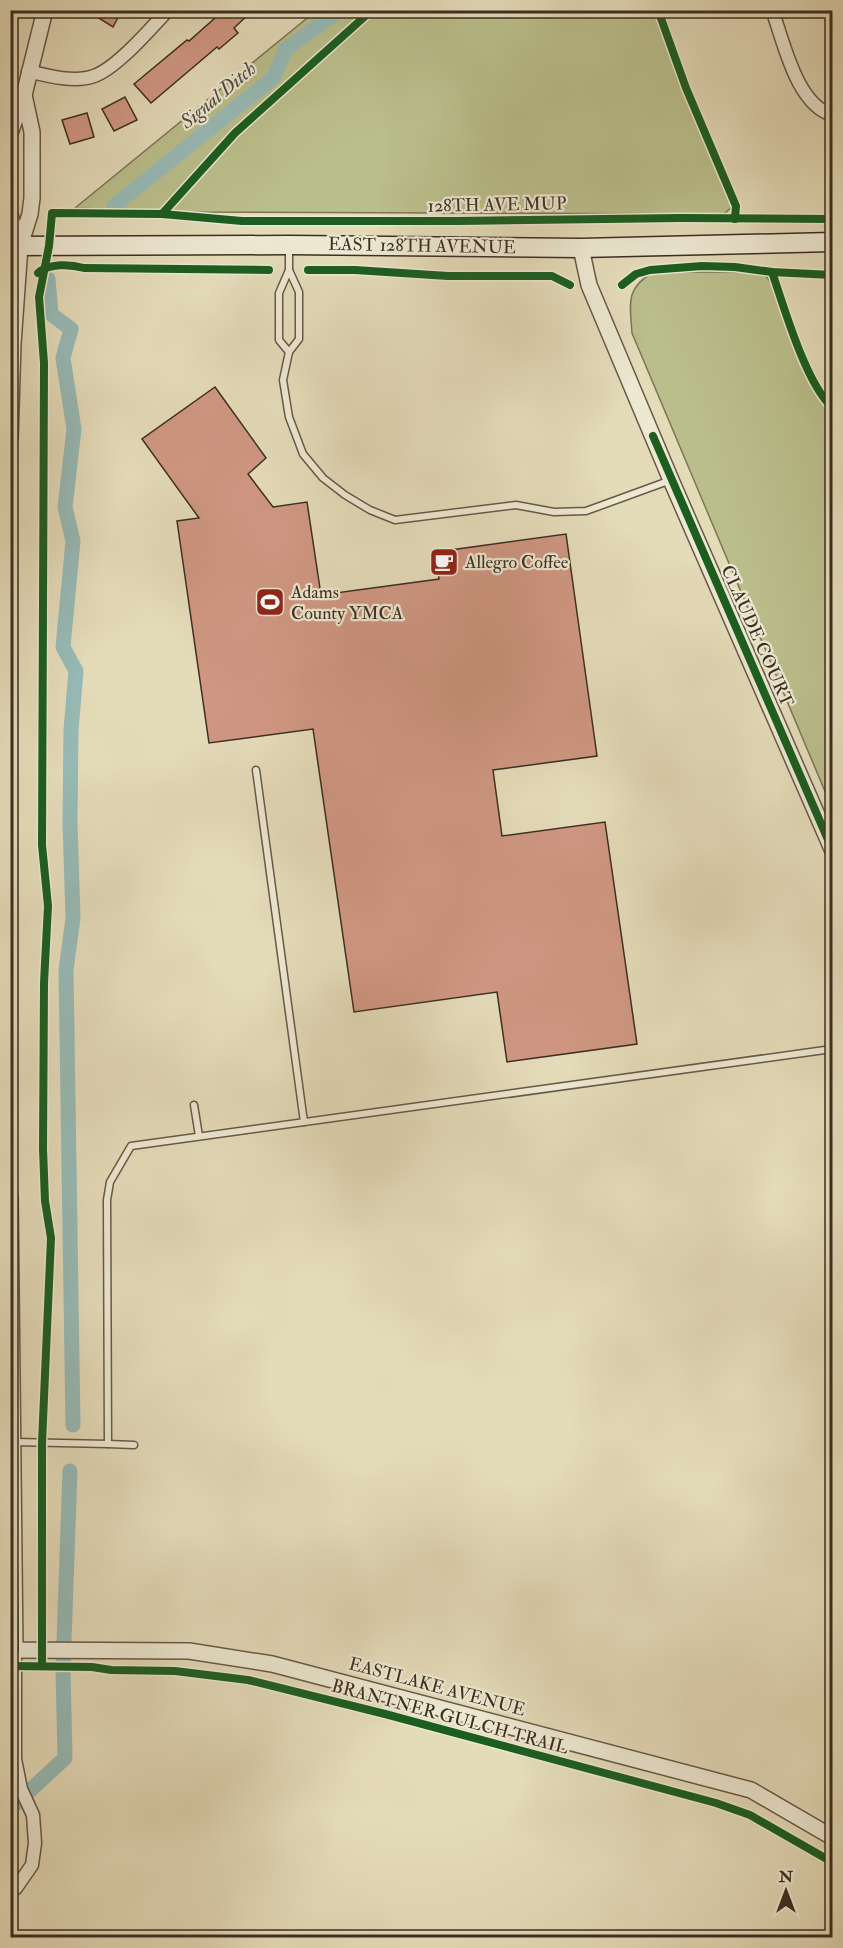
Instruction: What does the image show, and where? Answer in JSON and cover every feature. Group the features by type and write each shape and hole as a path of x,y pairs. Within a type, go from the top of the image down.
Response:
{"main road":[{"name":"EAST 128TH AVENUE","path":"15,246 289,245 581,248 832,242"}],"street":[{"path":"10,133 24,95 28,71 45,10"},
{"path":"28,71 63,77 94,76 117,62 168,10"},
{"path":"772,10 801,87 818,107 832,115"},
{"path":"15,246 30,214 32,198 32,132 24,95"},
{"path":"10,214 15,246 10,439"},
{"name":"CLAUDE COURT","path":"581,248 589,285 671,480 832,849"},
{"path":"10,1196 15,1442 13,1650 15,1760 21,1789 33,1815 35,1843 32,1864 16,1888 10,1891"},
{"name":"EASTLAKE AVENUE","path":"13,1650 189,1651 272,1664 751,1791 832,1837"}],"lane":[{"path":"289,245 289,270 279,293 279,340 289,352"},
{"path":"289,270 299,292 299,339 289,352 283,380 289,417 303,454 323,478 370,510 395,520 516,505 554,512 586,511 671,480"},
{"path":"256,770 304,1122"},
{"path":"108,1444 107,1200 110,1182 131,1146 832,1049"},
{"path":"194,1105 199,1136"},
{"path":"15,1442 134,1445"}],"green space":[{"path":"317,10 658,11 733,206 724,214 182,212 75,208"},
{"path":"653,272 754,272 766,276 773,285 797,349 818,396 832,412 832,808 632,333 631,298 638,284"}],"building":[{"path":"86,10 122,10 113,27"},
{"path":"224,10 253,10 234,28 238,33 219,49 217,47 151,103 134,84"},
{"path":"125,97 137,120 114,131 102,109"},
{"path":"87,113 94,137 70,144 62,120"},
{"path":"215,387 266,458 248,474 273,507 307,502 321,595 439,579 436,552 566,534 597,756 493,770 502,836 605,822 637,1044 507,1062 497,992 354,1012 313,729 209,743 177,521 199,518 142,439"}],"waterway":[{"name":"Signal Ditch","path":"114,206 273,78 286,49 340,10"},
{"path":"48,279 51,314 71,329 63,358 74,429 65,507 73,541 63,647 76,671 71,730 70,822 73,918 66,970 73,1425"},
{"path":"10,1809 65,1758 63,1670 70,1471"}],"cycle path":[{"path":"42,1666 42,1443 51,1238 45,1201 43,1149 44,983 48,906 42,845 44,363 39,297 49,246 52,213 162,214 235,133 372,10"},
{"path":"658,10 686,88 736,206 735,219"},
{"name":"128TH AVE MUP","path":"162,214 242,221 832,219"},
{"path":"38,273 48,267 60,265 84,268 269,270"},
{"path":"622,285 636,274 650,270 702,266 832,275"},
{"path":"308,270 355,270 448,276 552,276 570,285"},
{"path":"772,272 805,363 822,396 832,407"},
{"path":"10,439 13,344"},
{"path":"653,436 832,849"},
{"path":"10,1196 15,1650"},
{"name":"BRANTNER GULCH TRAIL","path":"10,1666 175,1671 248,1680 385,1714 716,1803 750,1815 832,1862"}],"place":[{"name":"Allegro Coffee","path":"444,562"},
{"name":"Adams County YMCA","path":"270,602"}]}
